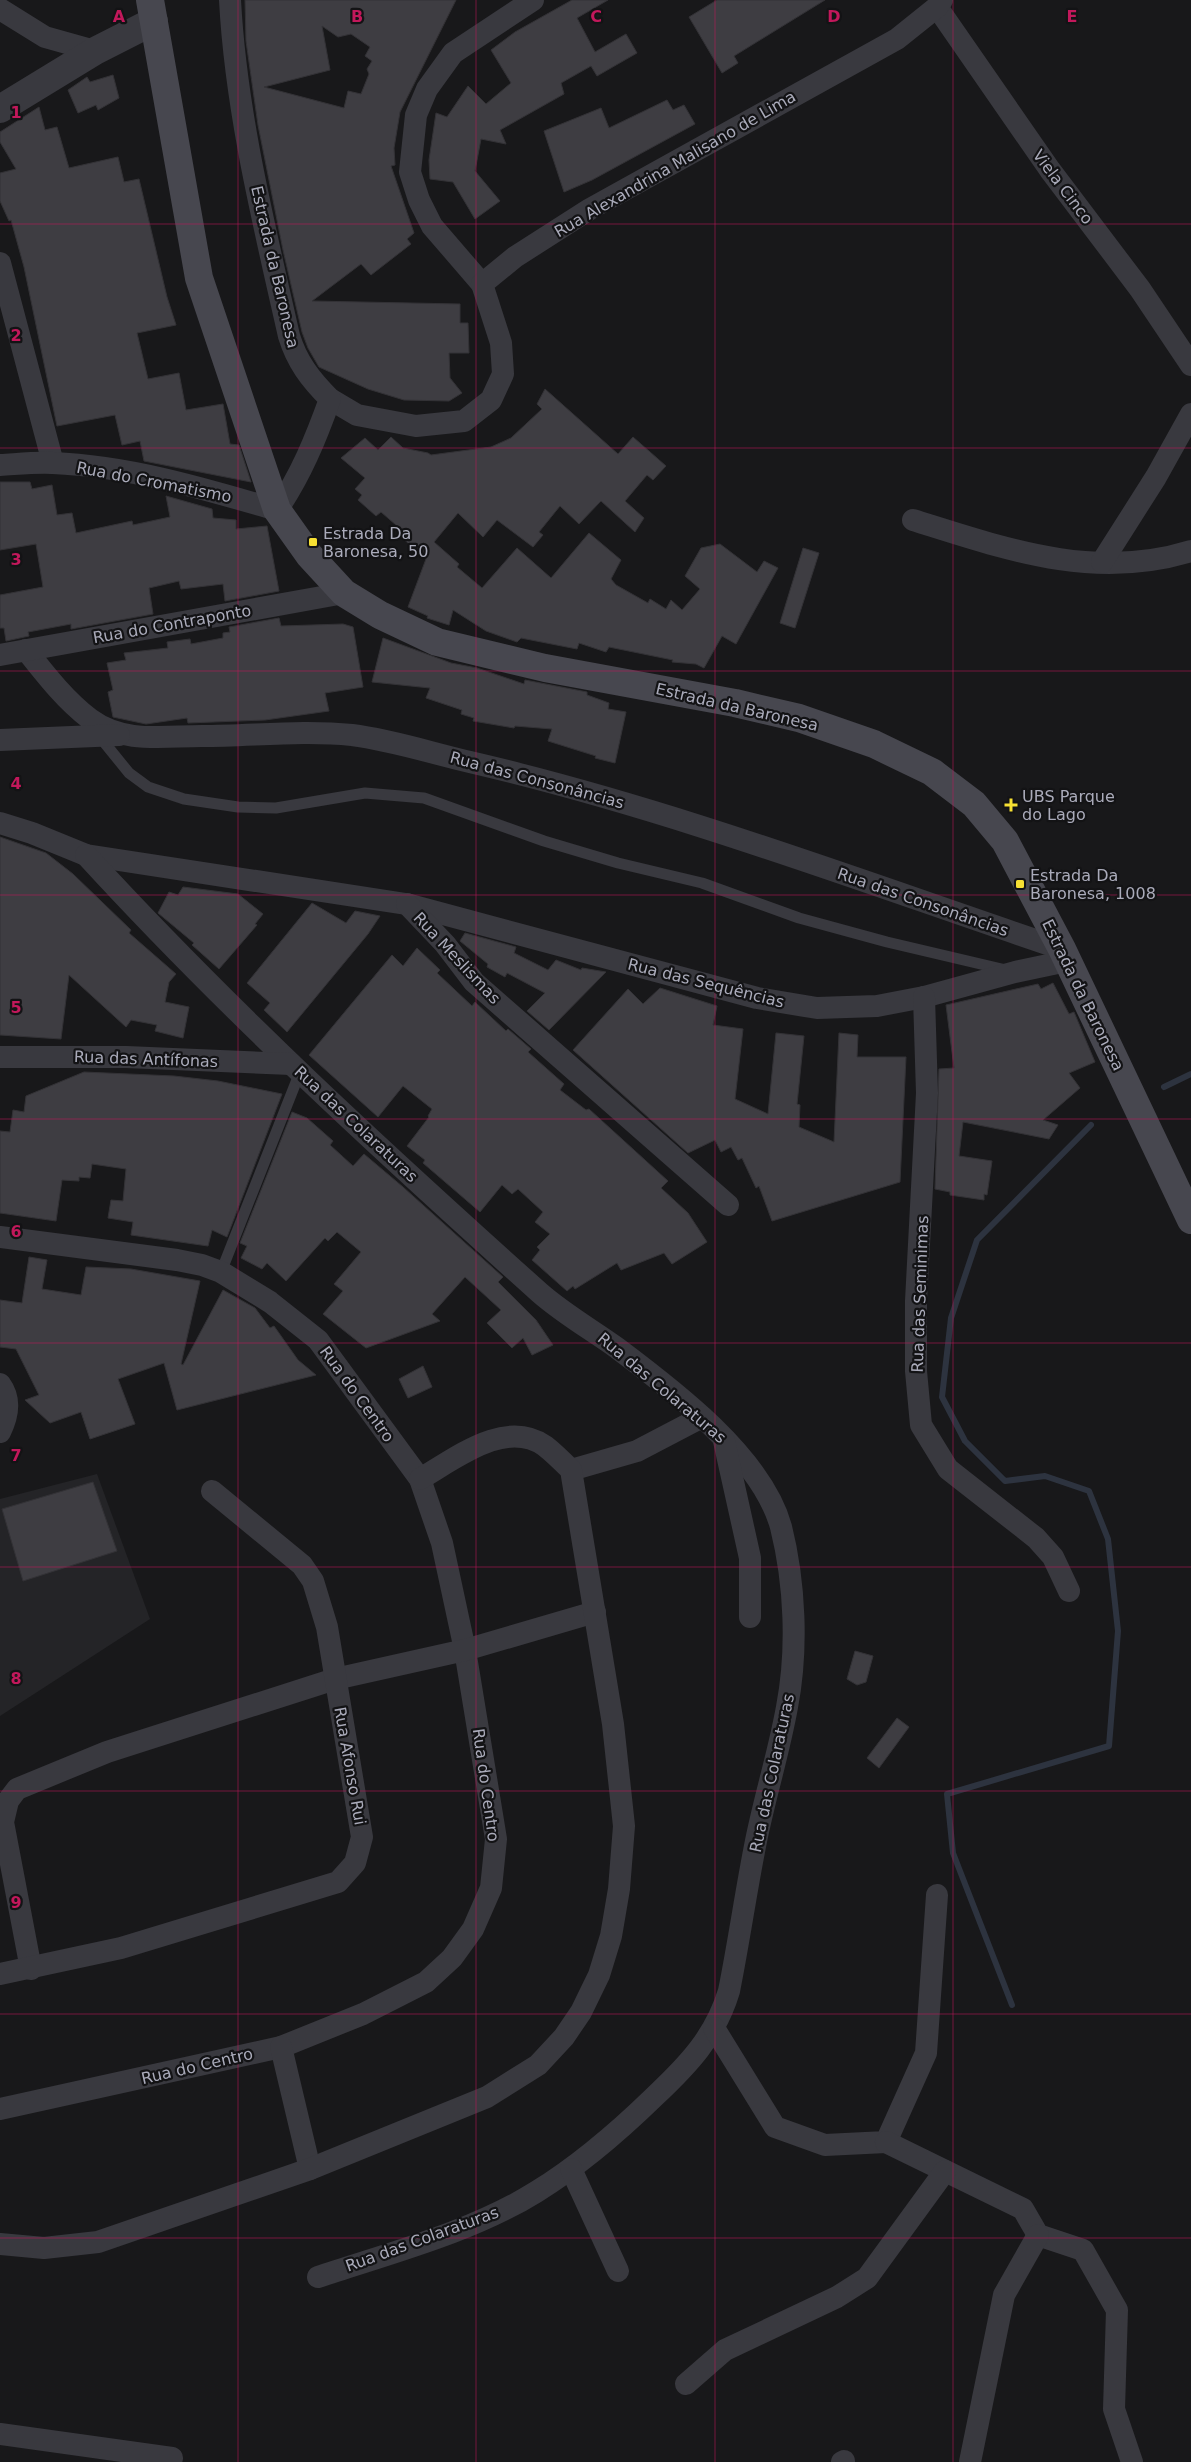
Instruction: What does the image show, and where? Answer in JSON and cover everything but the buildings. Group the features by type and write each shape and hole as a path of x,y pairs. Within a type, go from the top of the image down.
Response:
{"main road":[{"name":"Estrada da Baronesa","path":"152,11 199,278 277,510 309,555 344,593 380,615 437,642 545,668 735,703 799,718 874,744 932,772 974,804 1005,841 1065,955 1188,1205"}],"street":[{"name":"Estrada da Baronesa","path":"230,0 232,42 240,105 289,336 296,357 309,378 330,398"},
{"path":"277,510 298,478 330,398 357,415 416,426 464,422 491,400 502,374 501,344 482,284 432,226 419,200 410,172 416,115 427,88 453,53 533,0"},
{"name":"Rua Alexandrina Malisano de Lima","path":"482,284 515,257 590,209 897,39 939,4"},
{"name":"Viela Cinco","path":"939,4 1050,170 1140,289 1191,366"},
{"path":"0,9 45,37 95,52"},
{"path":"0,109 95,52 152,11"},
{"path":"0,262 54,463"},
{"path":"1102,562 1156,477 1191,414"},
{"name":"Rua do Cromatismo","path":"0,465 54,463 115,471 181,484 277,510"},
{"path":"913,520 1000,547 1043,558 1077,563 1142,562 1191,550"},
{"name":"Rua do Contraponto","path":"0,655 344,593"},
{"name":"Rua das Consonâncias","path":"26,650 51,680 90,719 125,735 143,738 309,732 384,740 542,778 772,848 1065,955"},
{"path":"0,740 125,735"},
{"path":"0,823 32,833 86,855"},
{"name":"Rua Meslismas","path":"86,855 406,904 446,944 474,982 728,1205"},
{"name":"Rua das Colaraturas","path":"86,855 123,895 295,1068 544,1297 619,1350 722,1435 767,1494 780,1525 790,1582 794,1655 788,1706 756,1840 736,1956 722,2015 701,2049 621,2129 571,2169 536,2193 497,2213 452,2231 318,2277"},
{"name":"Rua das Sequências","path":"406,904 757,998 817,1008 877,1006 924,997 1015,972 1065,955"},
{"name":"Rua das Seminimas","path":"924,997 927,1093 916,1301 916,1372 922,1425 948,1468 1036,1538 1053,1557 1068,1591"},
{"name":"Rua das Antífonas","path":"2,1060 126,1057 295,1068"},
{"name":"Rua do Centro","path":"0,1237 177,1260 202,1265 221,1272 270,1302 318,1340 420,1479 442,1543 465,1650 496,1839 491,1888 473,1929 452,1958 426,1982 363,2014 281,2047 0,2109"},
{"path":"0,1384 6,1391 8,1410 0,1432"},
{"path":"571,1470 637,1451 702,1417"},
{"path":"722,1435 750,1558 750,1617"},
{"path":"0,2244 44,2248 98,2242 310,2169 487,2097 538,2065 564,2037 581,2012 599,1975 611,1936 619,1888 624,1826 613,1724 571,1470 545,1446 529,1438 512,1437 488,1441 420,1479"},
{"name":"Rua Afonso Rui","path":"0,1974 121,1948 338,1882 355,1862 362,1837 327,1627 313,1581 302,1565 212,1491"},
{"path":"31,1968 2,1822 8,1801 17,1789 107,1752 336,1679 465,1650 595,1612"},
{"path":"886,2142 926,2053 937,1895"},
{"path":"714,2028 775,2127 826,2145 886,2142 1023,2209 1038,2235 1084,2250 1117,2310 1114,2409 1132,2462"},
{"path":"281,2047 310,2169"},
{"path":"571,2169 618,2271"},
{"path":"686,2384 725,2350 837,2297 867,2278 945,2171"},
{"path":"970,2462 1004,2295 1038,2235"},
{"path":"0,2434 66,2452 172,2458"}],"lane":[{"path":"98,736 129,773 142,783 148,787 184,799 238,807 276,808 365,792 424,798 544,840 618,863 702,883 799,918 887,942 1015,972"},
{"path":"221,1272 295,1068"}],"shaded area":[{"path":"97,1474 150,1619 0,1716 0,1499"}],"waterway":[{"path":"1164,1087 1191,1074"},
{"path":"1012,2005 953,1853 947,1794 1109,1746 1118,1631 1108,1539 1089,1491 1045,1476 1005,1481 965,1441 942,1397 951,1318 977,1240 1091,1125"}],"place":[{"name":"Estrada Da Baronesa, 50","path":"313,542"},
{"name":"UBS Parque do Lago","path":"1011,805"},
{"name":"Estrada Da Baronesa, 1008","path":"1020,884"}]}
